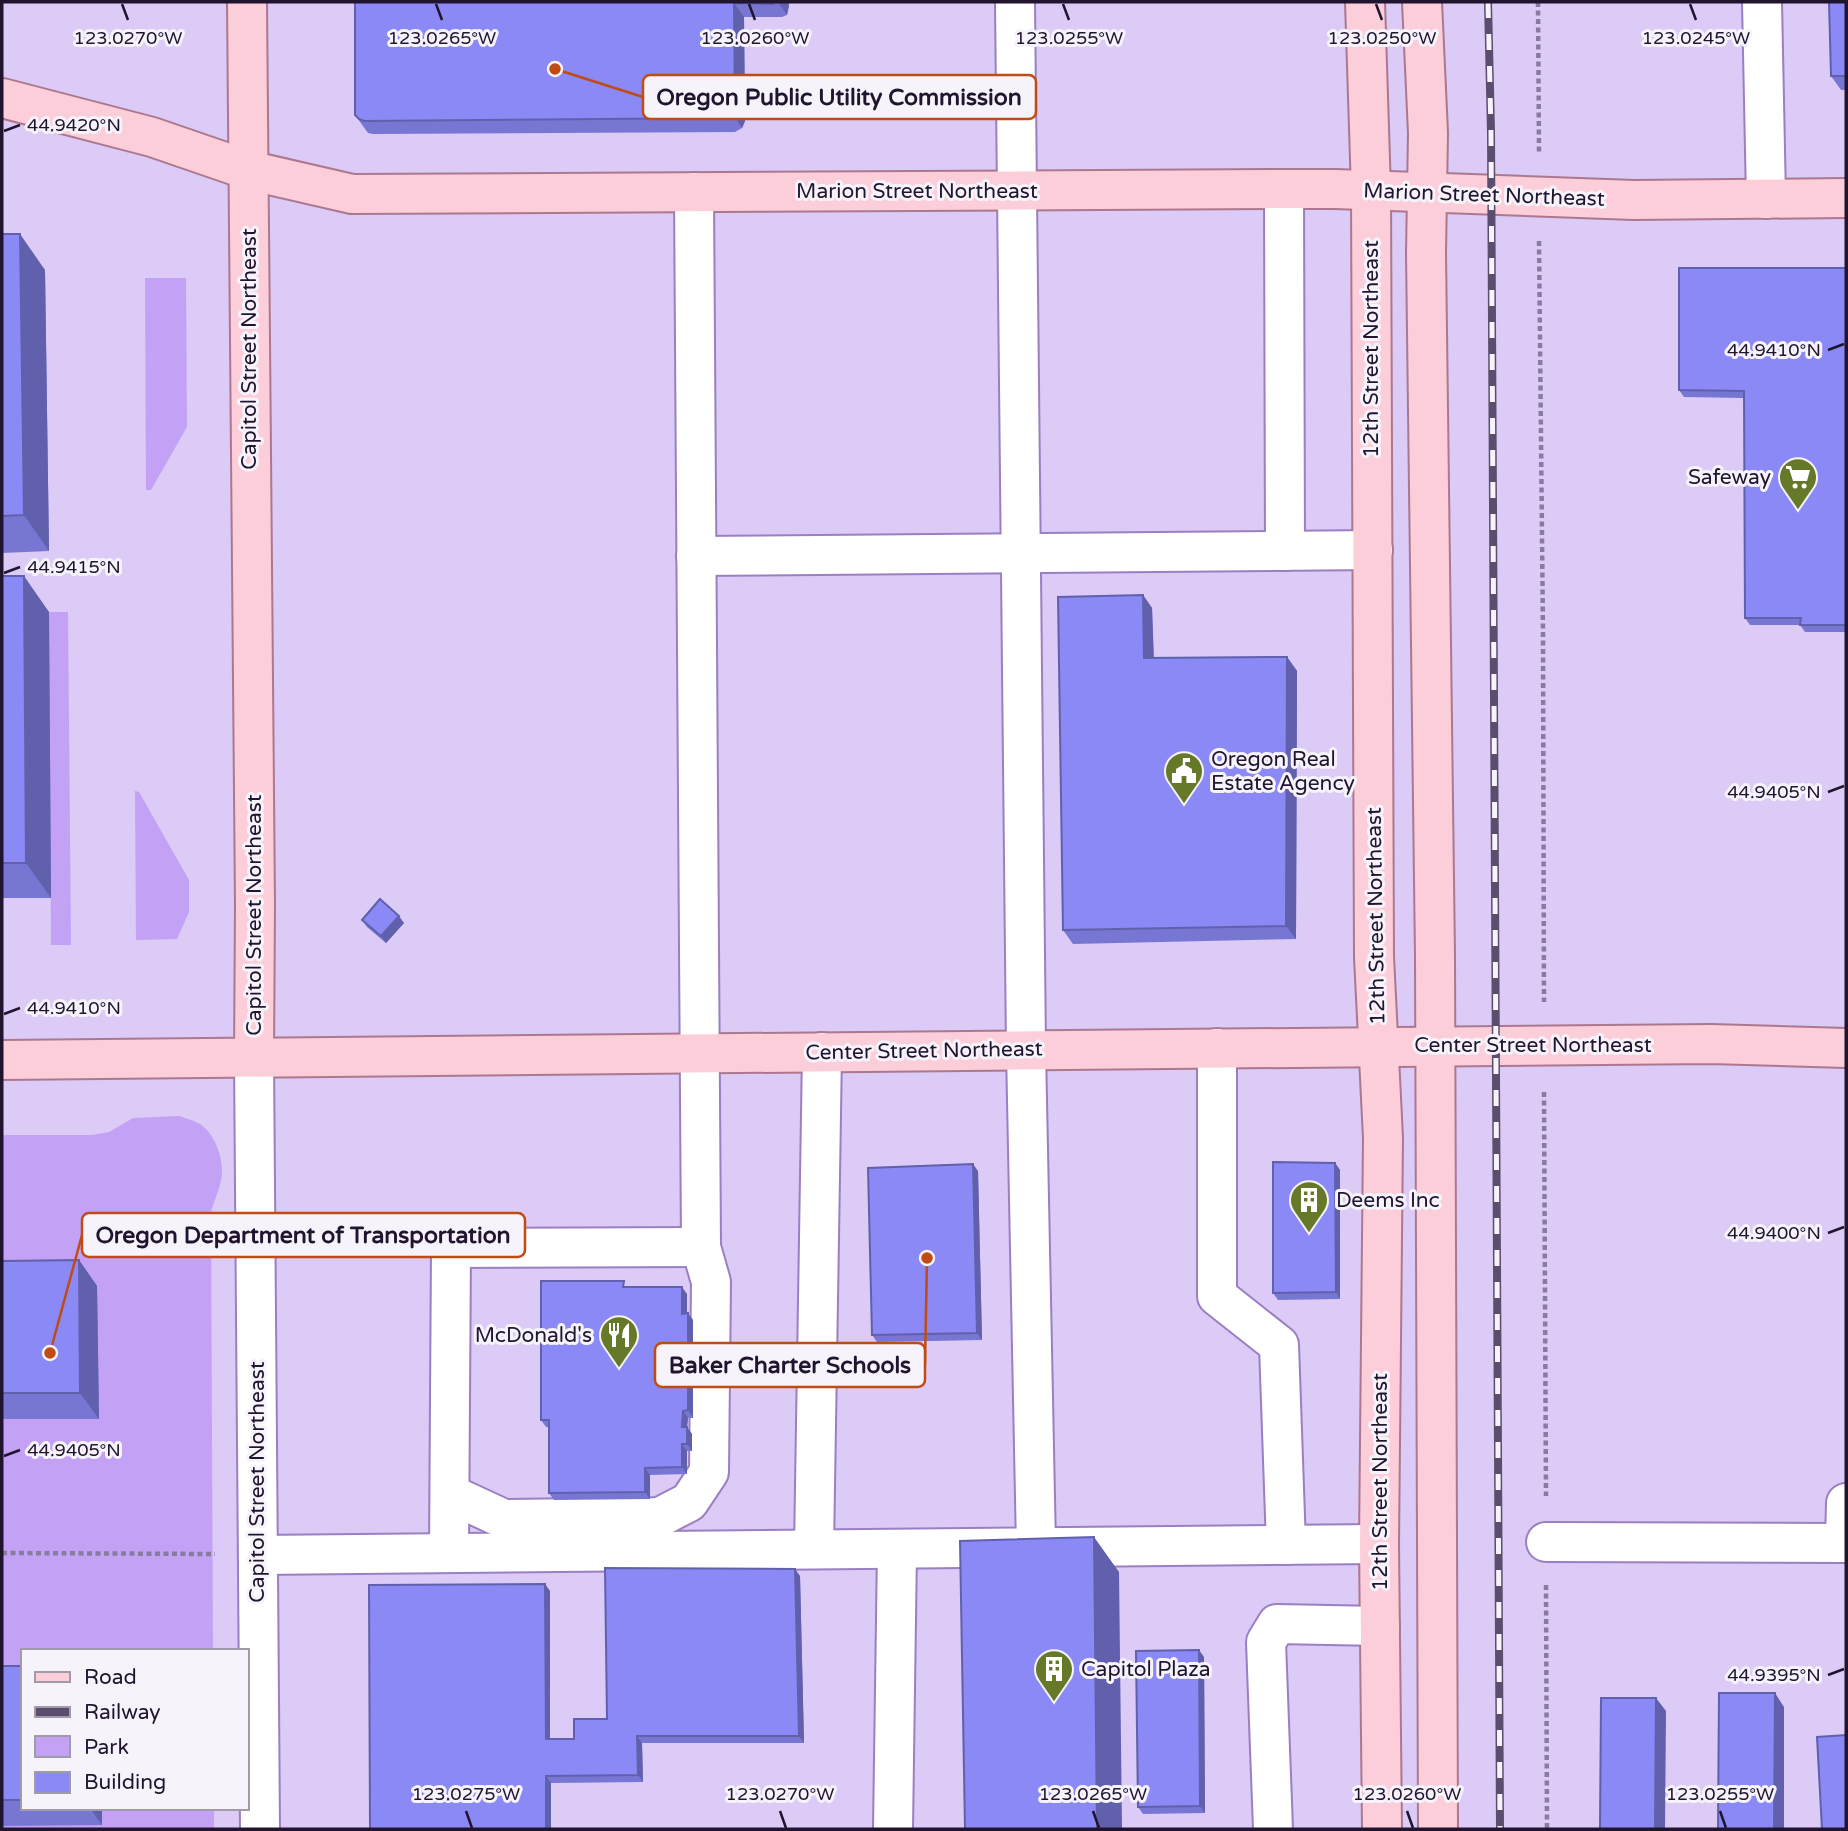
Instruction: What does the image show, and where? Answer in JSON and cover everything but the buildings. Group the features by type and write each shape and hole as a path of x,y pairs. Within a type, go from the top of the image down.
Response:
{"main road":[{"name":"Capitol Street Northeast","path":"247,2 254,1057"},
{"name":"12th Street Northeast","path":"1364,2 1371,191 1374,957 1383,1138 1379,1544 1382,1829"},
{"path":"1422,2 1428,133 1426,253 1438,1829"},
{"name":"Marion Street Northeast","path":"2,97 152,137 248,170 352,194 1284,189 1634,200 1846,198"},
{"name":"Center Street Northeast","path":"2,1060 1378,1046 1711,1044 1846,1048"}],"street":[{"path":"1015,2 1026,1050 1036,1547"},
{"path":"1762,2 1766,199"},
{"path":"1284,189 1285,551"},
{"path":"450,1494 504,1519 660,1517 689,1502 709,1472 711,1282 701,1247 694,192"},
{"path":"696,556 1373,550"},
{"path":"1217,1048 1217,1296 1279,1345 1286,1545"},
{"path":"814,1549 822,1052"},
{"name":"Capitol Street Northeast","path":"254,1057 260,1829"},
{"path":"449,1553 451,1248 701,1247"},
{"path":"1546,1542 1846,1543 1846,1503"},
{"path":"449,1553 504,1519"},
{"path":"258,1555 1379,1544"},
{"path":"893,1829 897,1549"},
{"path":"1273,1829 1266,1643 1278,1624 1380,1626"}],"path":[{"path":"1538,2 1539,131"},
{"path":"1538,258 1545,957"},
{"path":"1545,1152 1547,1829"},
{"path":"2,1553 258,1555"}],"green space":[{"path":"145,278 186,278 187,427 151,490 146,490"},
{"path":"49,612 68,612 71,945 51,945"},
{"path":"135,791 139,792 189,880 189,912 177,939 136,940"},
{"path":"179,1116 199,1124 213,1139 222,1166 220,1184 211,1212 213,1649 21,1649 21,1810 214,1810 214,1829 2,1829 2,1135 92,1135 109,1132 133,1118"}],"railway":[{"path":"1488,2 1491,132 1500,1829"}],"place":[{"name":"Oregon Public Utility Commission","path":"555,69"},
{"name":"Safeway","path":"1798,511"},
{"name":"Oregon Real Estate Agency","path":"1184,805"},
{"name":"Deems Inc","path":"1309,1234"},
{"name":"Baker Charter Schools","path":"927,1258"},
{"name":"Oregon Department of Transportation","path":"50,1353"},
{"name":"McDonald's","path":"619,1369"},
{"name":"Capitol Plaza","path":"1054,1703"}]}
